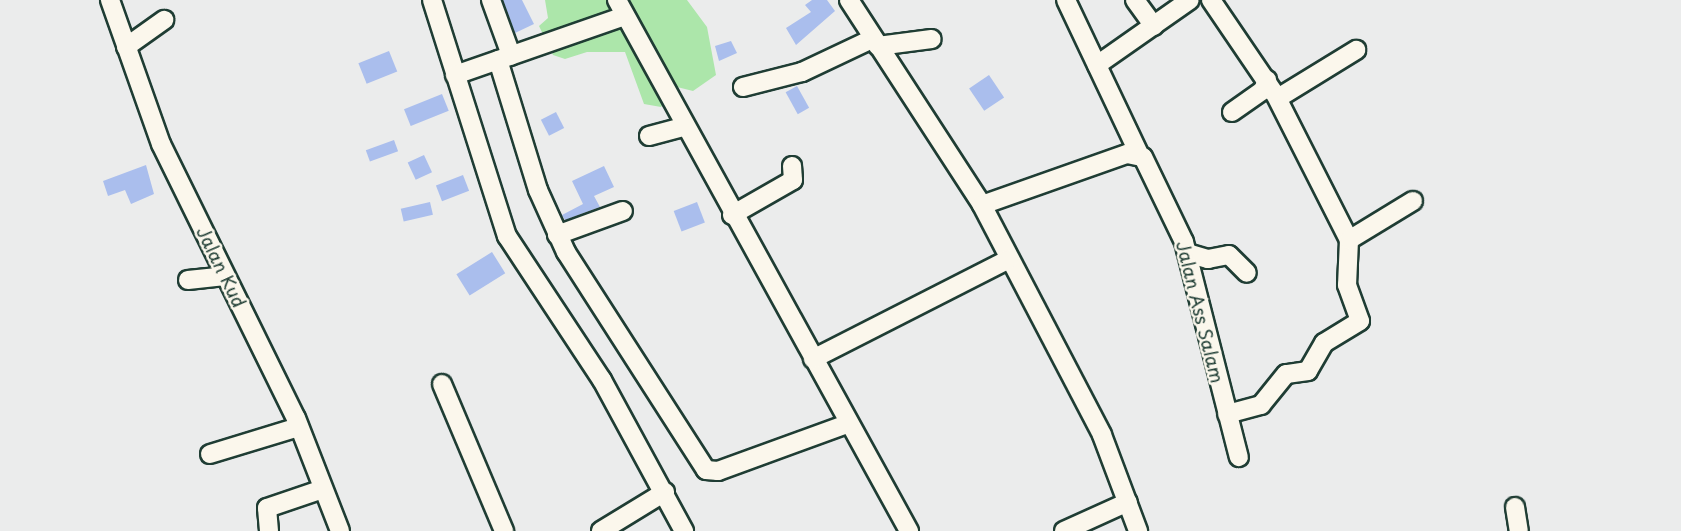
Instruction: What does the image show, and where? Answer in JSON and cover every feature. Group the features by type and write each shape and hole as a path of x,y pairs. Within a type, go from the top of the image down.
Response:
{"street":[{"name":"Jalan Kud","path":"110,0 161,144 299,427 340,531"},
{"path":"432,0 493,202 514,249 572,331 665,492 684,531"},
{"path":"491,0 504,58 557,235 705,470 718,471 847,424"},
{"name":"Jalan Ass Salam","path":"1066,0 1138,154 1153,172 1187,253 1239,458"},
{"path":"1135,0 1154,26"},
{"path":"1097,65 1190,0"},
{"path":"1211,0 1278,98 1349,240 1347,285 1360,315 1358,327 1324,343 1312,366 1291,371 1261,405 1227,414"},
{"path":"856,3 875,42 982,205 1102,435 1138,531"},
{"path":"455,75 504,58 621,8 683,127 847,424 909,531"},
{"path":"126,47 164,20"},
{"path":"743,87 802,72 875,42 932,39"},
{"path":"1278,98 1356,50"},
{"path":"1232,112 1263,90 1267,80"},
{"path":"649,136 683,127"},
{"path":"982,205 1138,154"},
{"path":"732,215 794,180 792,166"},
{"path":"1349,240 1413,201"},
{"path":"557,235 623,211"},
{"path":"1187,253 1208,259 1229,255 1247,273"},
{"path":"813,359 1009,259"},
{"path":"188,280 225,276"},
{"path":"442,384 504,531"},
{"path":"210,454 299,427"},
{"path":"269,531 267,508 323,489"},
{"path":"601,531 665,492"},
{"path":"1064,531 1128,502"},
{"path":"1515,507 1519,531"}],"green space":[{"path":"545,0 687,0 707,27 716,75 693,91 677,87 661,107 644,104 625,52 587,52 565,59 553,55 539,26 548,18"}],"building":[{"path":"503,0 522,0 534,24 515,33"},
{"path":"812,0 827,0 835,11 796,45 786,28 811,12 805,5"},
{"path":"731,41 737,53 719,61 715,46"},
{"path":"389,51 397,71 367,84 358,63"},
{"path":"989,75 1004,97 984,111 969,88"},
{"path":"797,86 809,108 798,114 786,92"},
{"path":"442,94 449,111 411,126 404,109"},
{"path":"556,112 564,128 549,136 541,120"},
{"path":"394,140 398,151 370,162 366,150"},
{"path":"424,155 432,172 416,180 408,163"},
{"path":"146,165 154,194 131,204 125,190 108,196 103,181"},
{"path":"604,166 614,187 594,196 600,207 565,220 562,215 583,204 572,181"},
{"path":"463,175 469,191 442,201 436,185"},
{"path":"430,202 433,215 404,221 401,209"},
{"path":"697,202 705,223 682,231 674,211"},
{"path":"492,252 505,273 470,295 456,274"}]}
